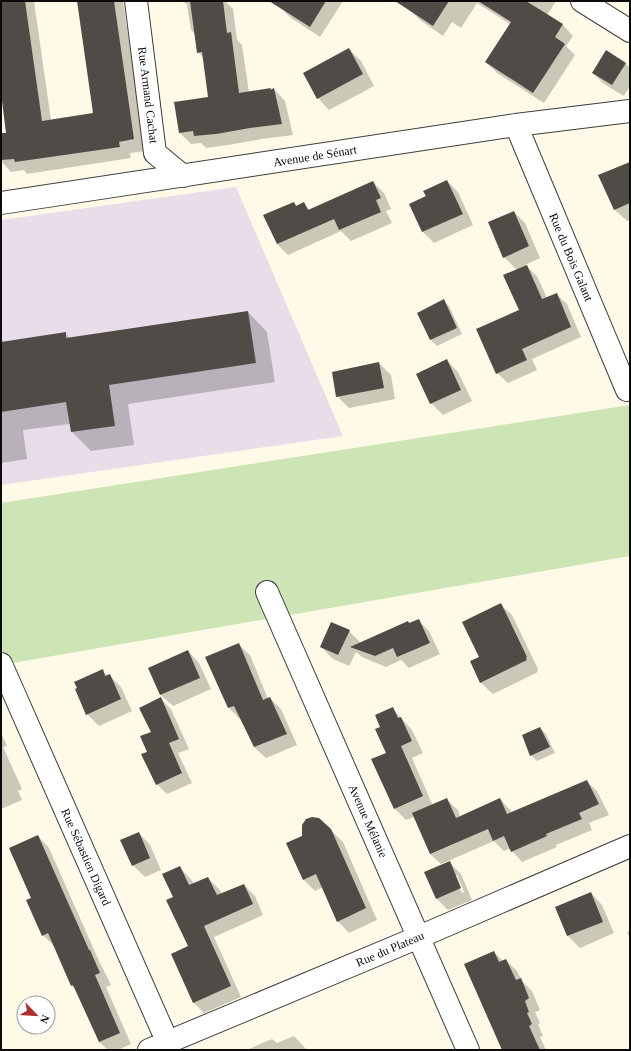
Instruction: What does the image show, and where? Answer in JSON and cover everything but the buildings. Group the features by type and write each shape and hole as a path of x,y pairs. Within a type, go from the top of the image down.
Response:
{"street":[{"name":"Rue Armand Cachat","path":"136,1 155,153 183,176"},
{"path":"582,1 630,31"},
{"name":"Avenue de Sénart","path":"1,204 516,125 630,111"},
{"name":"Rue du Bois Galant","path":"516,125 627,390"},
{"name":"Avenue Mélanie","path":"267,592 468,1050"},
{"name":"Rue Sébastien Digard","path":"1,664 162,1047"},
{"name":"Rue du Plateau","path":"162,1047 630,846"}],"shaded area":[{"path":"236,187 343,436 1,485 1,220"}],"green space":[{"path":"630,405 630,556 1,665 1,503"}]}
